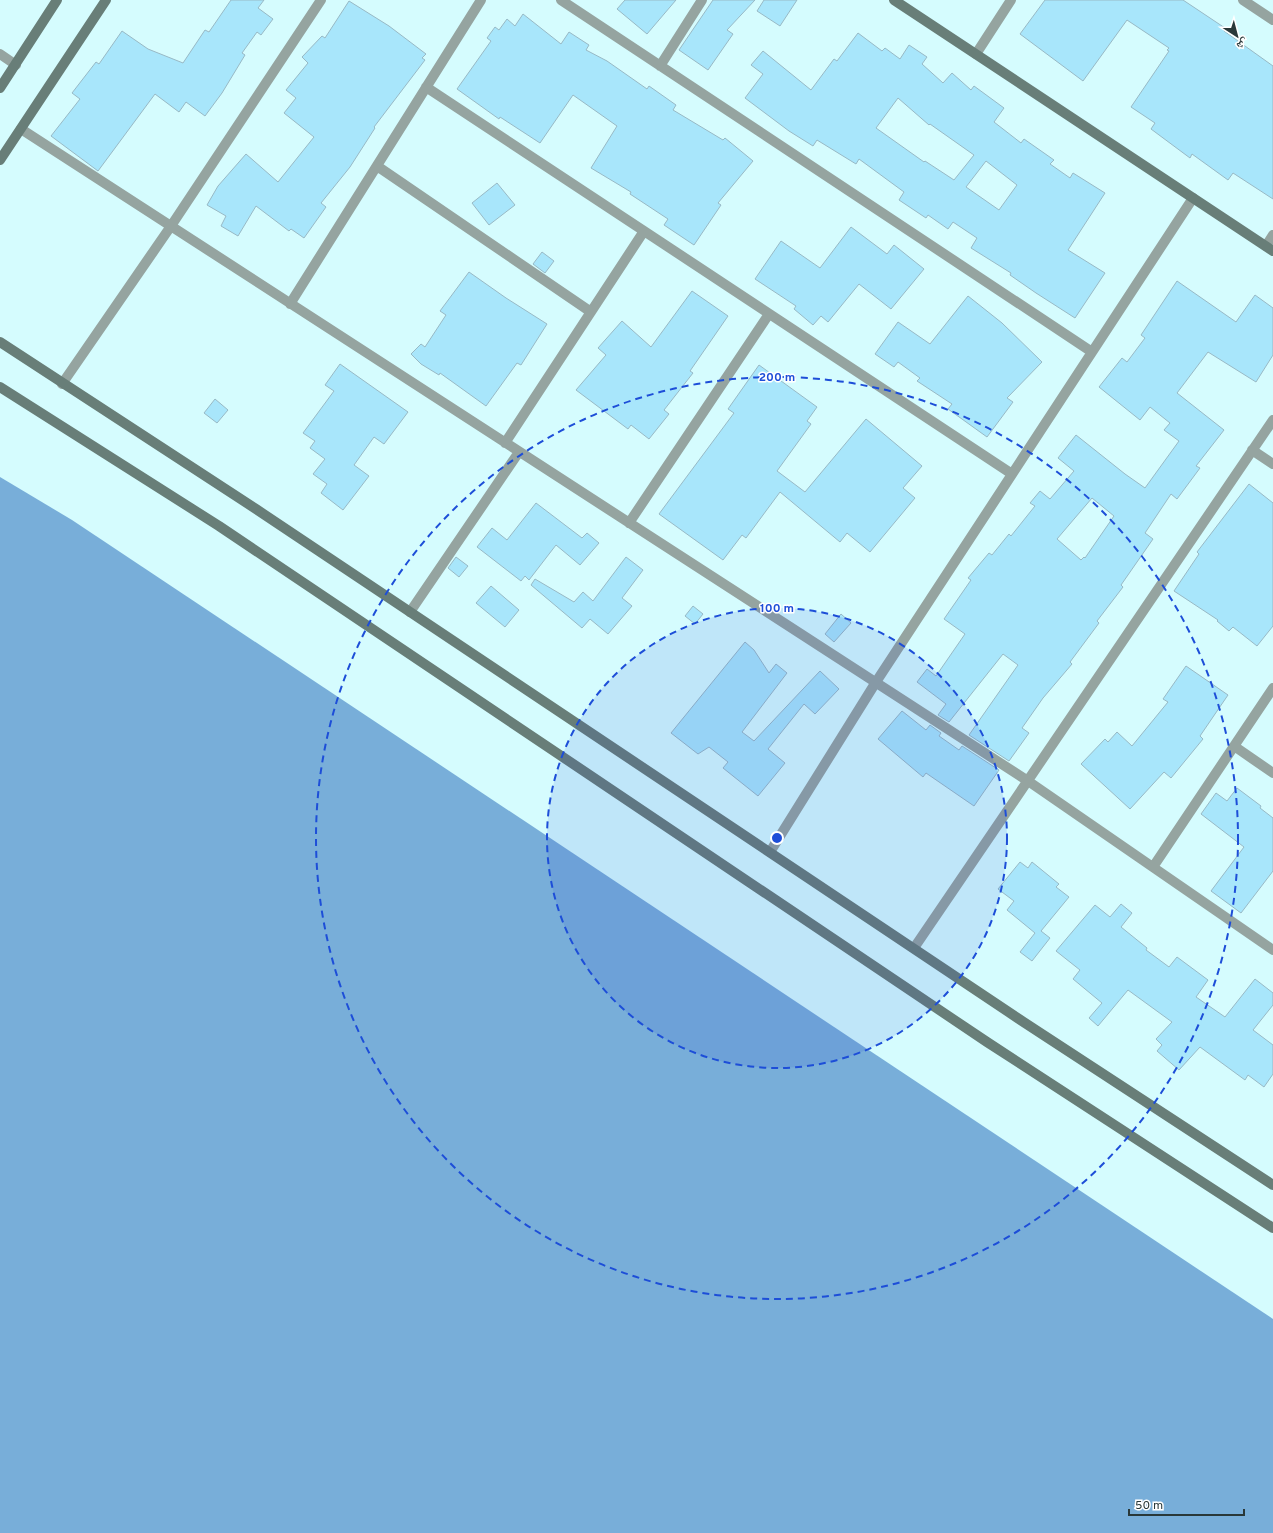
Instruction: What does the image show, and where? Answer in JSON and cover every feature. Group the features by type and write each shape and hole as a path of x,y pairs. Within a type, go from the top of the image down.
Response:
{"street":[{"path":"0,88 57,0"},
{"path":"0,160 106,0"},
{"path":"62,384 171,226 321,0"},
{"path":"290,304 481,0"},
{"path":"561,0 1092,352"},
{"path":"660,66 702,0"},
{"path":"894,0 1270,248 1273,235"},
{"path":"976,54 1011,0"},
{"path":"1243,0 1273,20"},
{"path":"0,54 16,65"},
{"path":"426,87 1012,474"},
{"path":"21,129 1028,781 1273,950"},
{"path":"377,166 591,312"},
{"path":"770,852 876,682 1193,198"},
{"path":"506,443 644,231"},
{"path":"629,523 769,314"},
{"path":"0,342 62,384 249,504 914,948 1273,1185"},
{"path":"0,387 219,526 987,1042 1273,1228"},
{"path":"914,948 1273,420"},
{"path":"1252,450 1273,464"},
{"path":"410,612 519,452"},
{"path":"1153,867 1273,688"},
{"path":"1234,746 1273,773"}],"water":[{"path":"0,477 72,520 1273,1319 1273,1533 0,1533"}],"building":[{"path":"231,0 264,0 258,8 273,19 261,35 257,32 242,53 245,55 222,93 205,116 186,102 179,112 155,94 98,171 51,136 80,99 72,93 96,62 99,64 122,31 148,49 183,63 205,30 209,32"},
{"path":"625,0 676,0 647,34 617,9"},
{"path":"713,0 755,0 727,30 733,34 708,70 679,50"},
{"path":"764,0 797,0 780,26 757,11"},
{"path":"1045,0 1183,0 1225,28 1224,31 1273,66 1273,199 1233,173 1228,180 1192,154 1190,158 1151,129 1155,123 1131,107 1169,51 1167,50 1169,48 1127,20 1083,81 1020,34"},
{"path":"349,1 389,26 426,54 422,58 425,60 374,127 375,128 350,167 321,203 326,207 304,238 291,229 289,231 256,206 238,236 221,226 226,216 207,205 218,186 246,154 278,182 314,137 284,113 296,98 286,90 308,63 302,57 322,36 325,38"},
{"path":"523,14 561,44 569,32 589,45 586,50 607,61 647,89 649,86 676,105 673,110 723,140 725,138 753,161 718,203 721,205 694,245 664,225 668,219 630,194 631,192 591,168 617,126 573,95 540,143 500,117 499,119 457,89 491,41 487,38 495,27 499,30 507,19 515,26"},
{"path":"858,33 882,51 885,48 900,59 909,45 927,57 922,64 943,83 952,73 971,90 974,86 1004,108 994,122 1021,143 1024,139 1054,160 1050,164 1070,178 1073,173 1105,193 1068,250 1105,273 1075,318 1010,275 1011,273 971,248 977,238 953,222 948,229 928,215 926,218 899,200 904,192 859,159 856,164 817,140 813,146 789,131 745,98 763,74 751,65 763,51 811,90 834,59 837,61","holes":["898,98 929,125 930,124 974,155 954,180 925,161 924,162 876,128","986,161 1017,185 999,210 966,187"]},
{"path":"497,183 515,205 489,225 472,203"},
{"path":"851,227 887,254 894,245 924,269 891,309 859,284 828,322 821,316 813,325 794,309 796,306 755,279 781,241 820,268"},
{"path":"542,252 554,261 545,273 533,264"},
{"path":"469,272 547,324 521,365 517,363 486,406 440,373 439,375 421,364 411,354 421,344 425,347 446,315 440,311"},
{"path":"1177,281 1236,322 1255,295 1273,308 1273,355 1256,382 1208,352 1177,393 1224,430 1196,466 1200,468 1177,499 1171,494 1145,533 1153,539 1121,585 1123,587 1097,621 1099,623 1070,662 1072,664 1043,698 1022,728 1029,733 1009,761 969,735 1018,665 1003,654 949,722 938,715 946,704 917,682 927,669 936,676 965,634 944,619 971,580 968,578 989,553 992,555 1009,534 1011,536 1035,506 1030,503 1040,491 1050,499 1074,471 1058,458 1076,435 1145,488 1179,441 1164,430 1170,423 1150,407 1140,420 1099,387 1122,358 1127,362 1145,338 1141,335","holes":["1092,498 1114,516 1085,558 1084,557 1081,560 1057,539"]},
{"path":"692,291 728,316 690,371 693,373 664,410 669,414 649,439 631,425 628,429 576,390 606,355 598,348 622,321 651,347"},
{"path":"968,296 1002,323 1042,362 1007,398 1013,402 987,437 948,409 952,404 917,381 920,378 898,362 894,367 875,354 898,322 930,344"},
{"path":"340,364 408,412 384,444 374,437 354,465 369,476 343,510 321,493 327,484 313,474 325,459 310,448 315,441 303,433 334,391 325,385"},
{"path":"759,365 817,407 807,421 811,424 777,471 805,492 866,419 922,466 903,488 915,498 870,552 847,533 840,542 780,492 746,538 742,535 723,560 659,514 734,413 728,409"},
{"path":"215,399 228,410 217,423 204,413"},
{"path":"1249,484 1273,503 1273,626 1257,646 1233,627 1229,631 1217,621 1218,620 1174,591 1199,554 1197,552"},
{"path":"536,503 582,538 587,533 599,543 580,565 556,545 529,580 525,576 521,581 477,547 492,528 507,540"},
{"path":"456,557 468,566 459,577 448,568"},
{"path":"626,557 643,570 622,598 632,606 608,634 590,619 582,628 531,585 535,579 574,602 583,592 593,601"},
{"path":"491,586 519,610 505,627 476,603"},
{"path":"693,606 703,614 695,624 685,616"},
{"path":"841,614 851,623 834,642 825,634"},
{"path":"745,642 754,650 769,673 776,664 787,673 742,732 754,741 820,671 839,689 815,714 804,704 768,749 785,763 758,796 723,768 728,762 709,747 698,754 671,733"},
{"path":"1186,666 1228,695 1200,736 1203,739 1171,778 1164,772 1130,809 1081,764 1105,739 1108,742 1117,732 1132,746 1168,702 1163,699"},
{"path":"902,711 926,730 930,725 941,733 939,736 959,750 962,746 999,770 974,806 926,773 923,777 878,739"},
{"path":"1237,788 1261,806 1260,808 1273,818 1273,871 1241,913 1211,891 1244,847 1201,814 1216,793 1227,801"},
{"path":"1020,862 1028,868 1032,862 1059,884 1056,887 1069,897 1041,931 1050,938 1032,961 1020,952 1035,933 1007,910 1014,901 998,889"},
{"path":"1121,904 1132,913 1121,927 1147,948 1146,950 1169,967 1177,957 1208,980 1196,997 1225,1017 1255,979 1273,993 1273,1005 1253,1030 1273,1045 1273,1074 1264,1087 1248,1075 1245,1080 1200,1047 1179,1070 1157,1051 1162,1045 1156,1039 1172,1022 1128,990 1098,1026 1089,1018 1102,1003 1073,979 1080,970 1056,951 1095,905 1110,917"}]}
